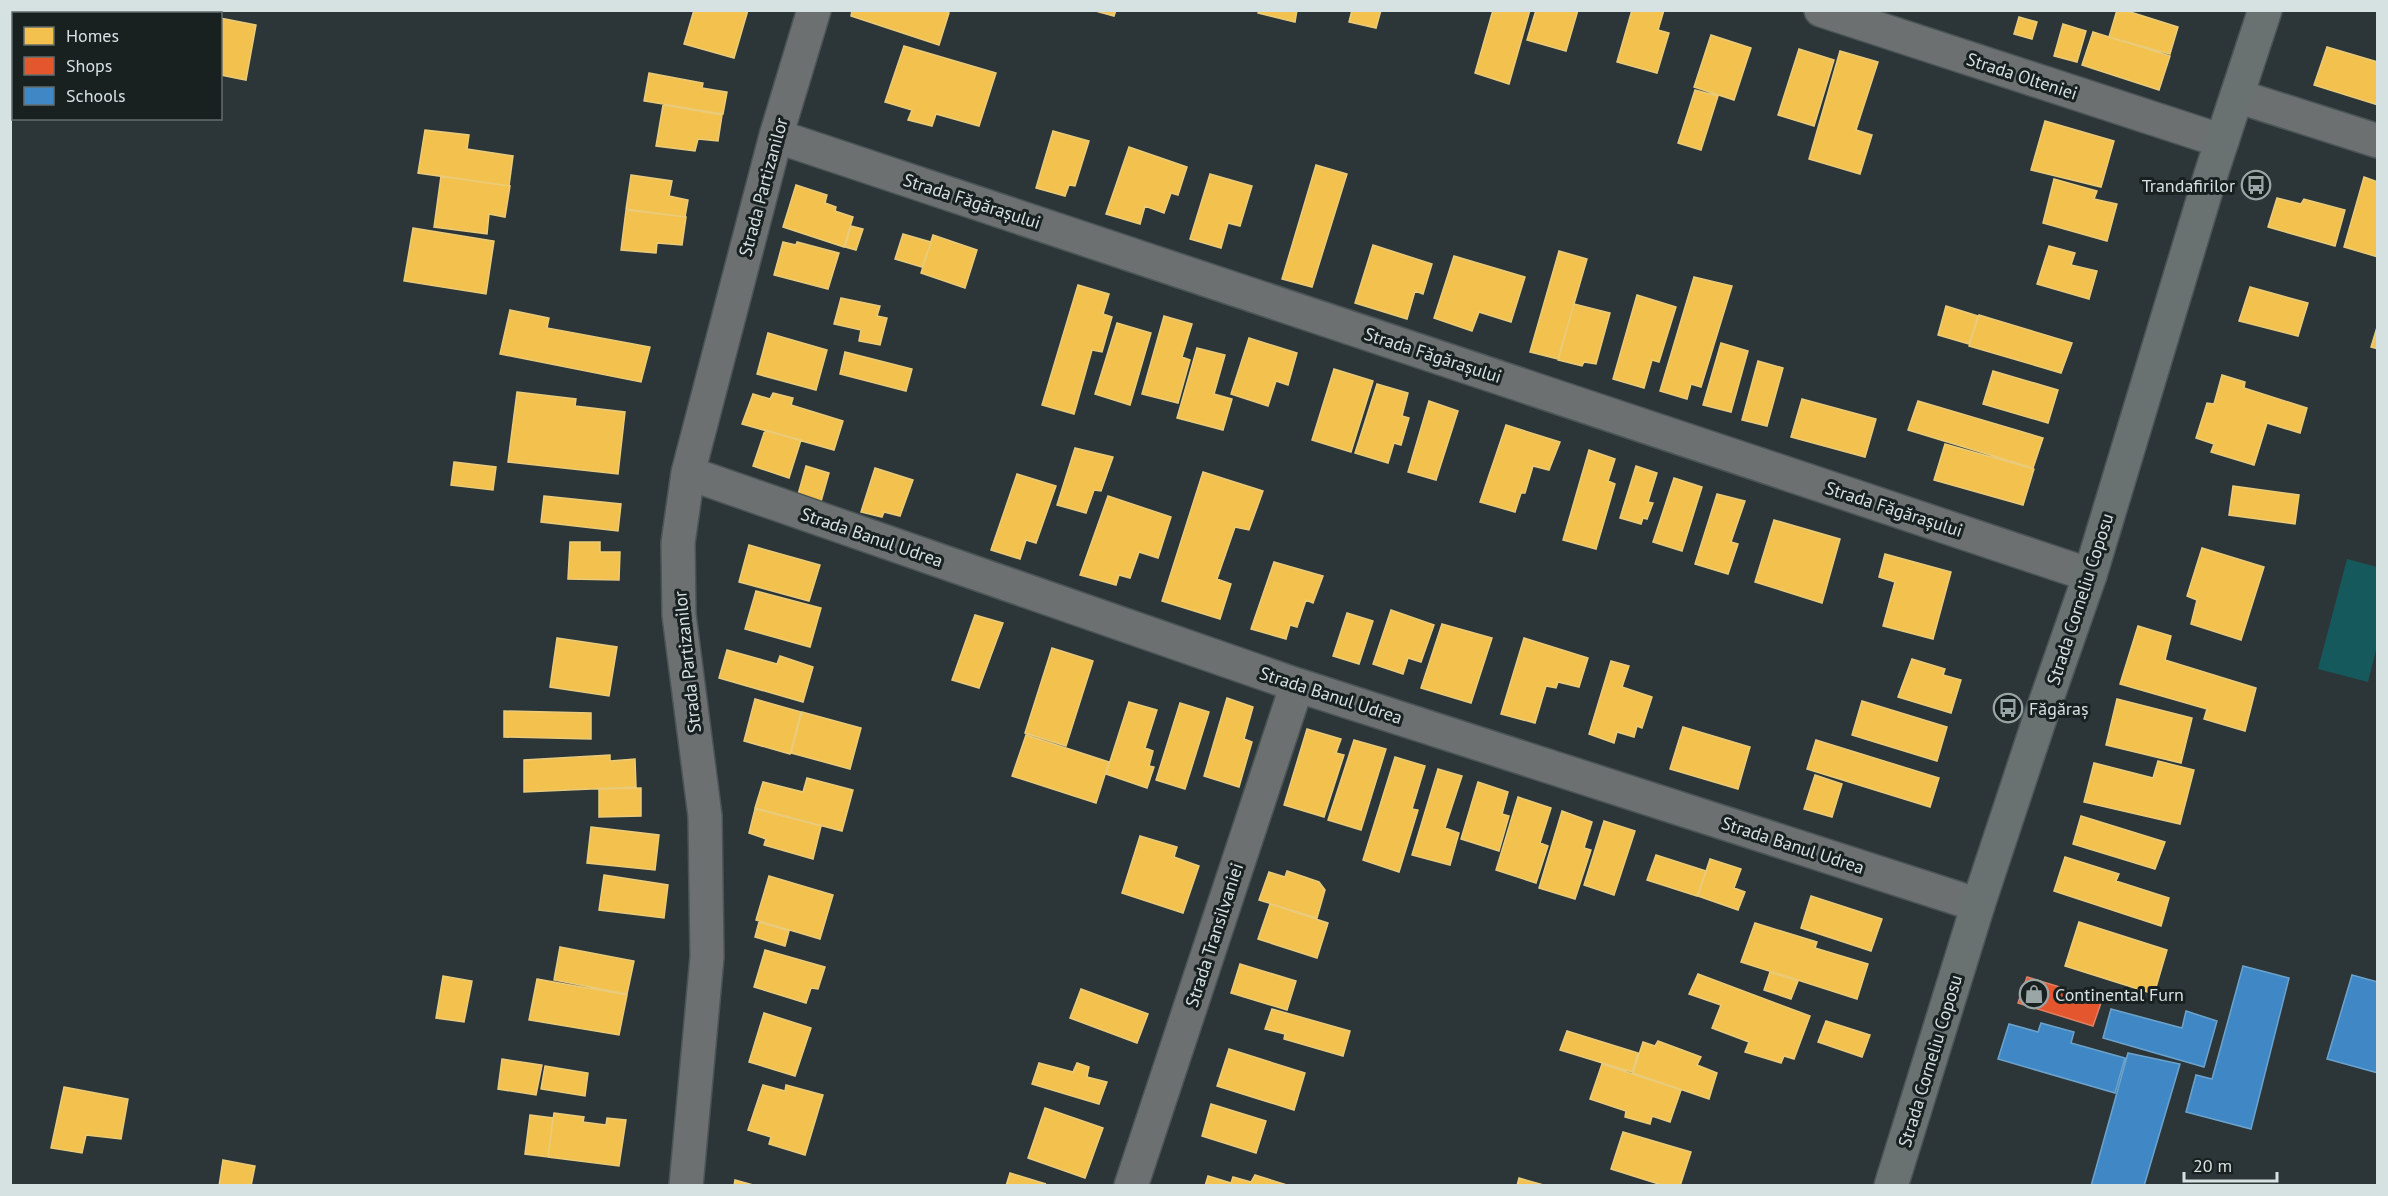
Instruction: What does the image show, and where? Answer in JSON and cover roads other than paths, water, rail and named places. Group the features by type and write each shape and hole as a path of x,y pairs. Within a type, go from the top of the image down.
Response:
{"main road":[{"name":"Strada Corneliu Coposu","path":"1891,1185 1978,905 2090,575 2222,141 2265,10"}],"street":[{"name":"Strada Partizanilor","path":"687,1185 707,957 705,816 679,615 678,543 688,473 776,136 814,10"},
{"name":"Strada Olteniei","path":"1821,10 2222,141"},
{"path":"2237,96 2378,141"},
{"name":"Strada Făgărașului","path":"776,136 2090,575"},
{"name":"Strada Banul Udrea","path":"688,473 1297,685 1978,905"},
{"name":"Strada Transilvaniei","path":"1131,1185 1297,685"}],"place":[{"name":"Trandafirilor","path":"2256,185"},
{"name":"Făgăraș","path":"2008,708"},
{"name":"Continental Furn","path":"2034,994"}]}
